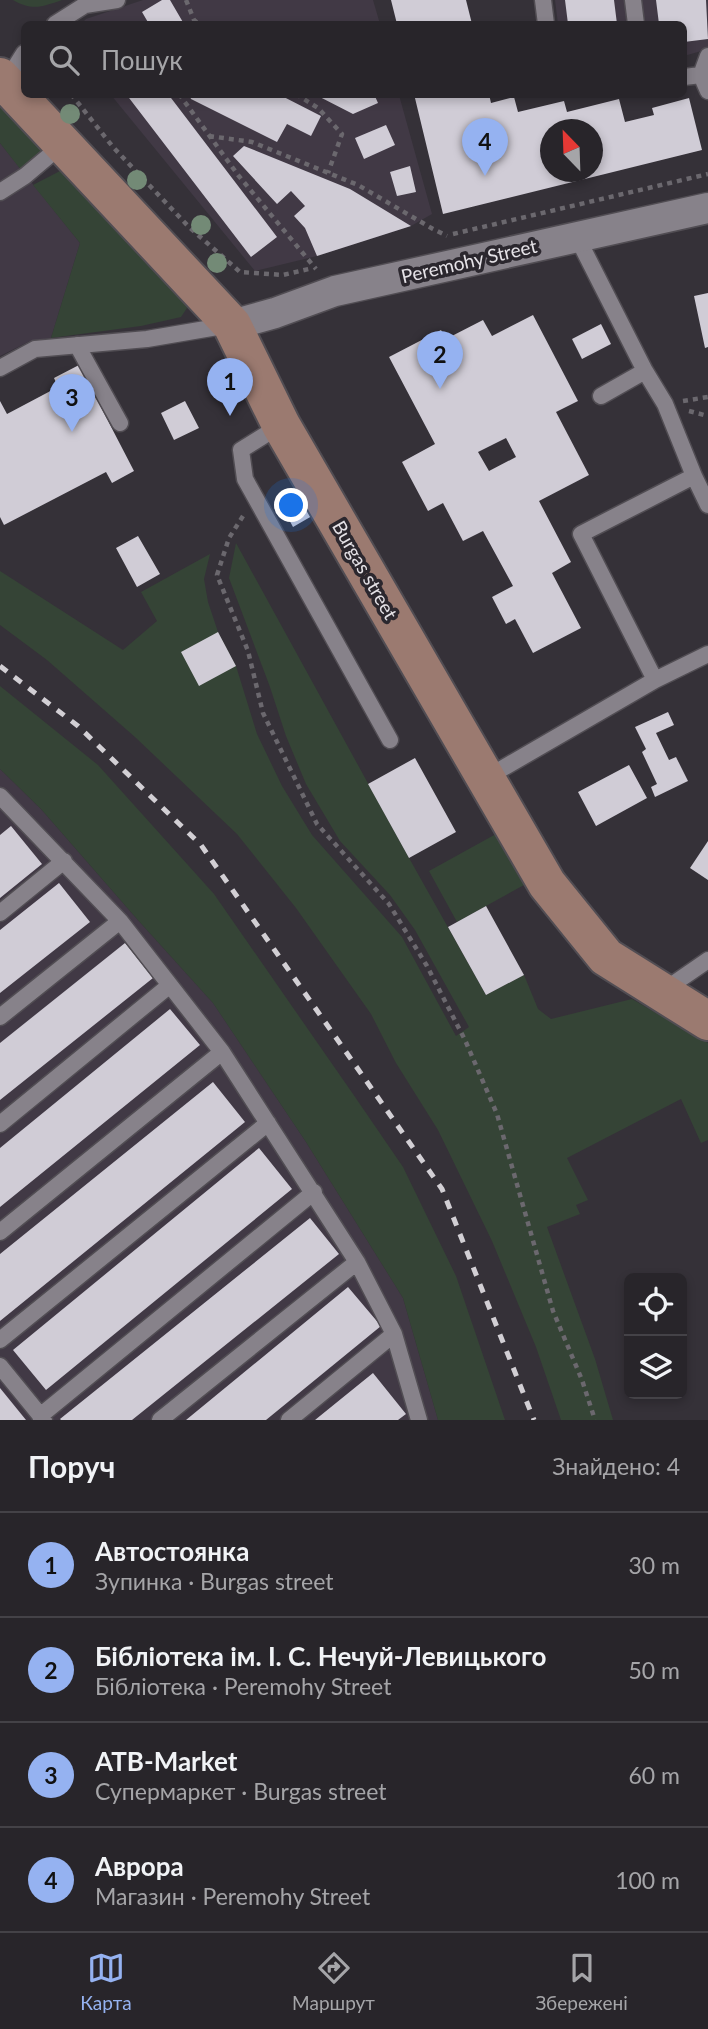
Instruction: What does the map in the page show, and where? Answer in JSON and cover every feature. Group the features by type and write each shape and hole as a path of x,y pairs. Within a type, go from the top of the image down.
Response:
{"street":[{"name":"Burgas street","path":"10,71 21,86"},
{"name":"Burgas street","path":"30,98 63,144 232,325 281,425 547,884 606,957 708,1021"},
{"name":"Peremohy Street","path":"232,325 335,291 708,208"}],"lane":[{"path":"60,21 85,5 117,0"},
{"path":"543,0 546,21"},
{"path":"633,0 636,21"},
{"path":"708,56 701,75 708,91"},
{"path":"687,77 701,75"},
{"path":"0,192 26,176 63,144"},
{"path":"577,237 645,371 665,404 708,505"},
{"path":"0,368 35,349 147,339 232,325"},
{"path":"77,345 120,422"},
{"path":"601,396 645,371"},
{"path":"281,425 241,450 245,479 390,740"},
{"path":"655,680 582,534 694,476"},
{"path":"486,778 655,680 708,654"},
{"path":"3,803 64,861 120,921 222,1052 357,1262 394,1334 419,1420"},
{"path":"0,913 64,861"},
{"path":"0,1017 120,921"},
{"path":"661,993 708,960"},
{"path":"0,1124 170,985"},
{"path":"0,1232 222,1052"},
{"path":"0,1340 268,1123"},
{"path":"0,1366 42,1418 314,1192"},
{"path":"160,1420 357,1262"},
{"path":"289,1420 394,1334"}],"path":[{"path":"186,0 195,21"},
{"path":"74,98 113,146 189,227 240,272 283,275 314,268"},
{"path":"182,98 238,175 335,291"},
{"path":"302,98 318,108 342,134 328,173"},
{"path":"209,136 252,142 358,185 447,236 708,174"},
{"path":"255,499 229,538 217,575 248,651 263,713 317,824 389,904 427,966 465,1040 497,1114 553,1311 582,1380 595,1420"}],"shaded area":[{"path":"143,0 373,0 379,21 84,21"},
{"path":"555,0 708,0 708,49 687,55 687,21 558,21"},
{"path":"113,98 400,98 432,214 411,226 317,256 255,271"},
{"path":"0,143 80,243 51,338 30,341 0,356"},
{"path":"0,769 41,809 213,1003 306,1142 403,1298 438,1420 0,1420"}],"green space":[{"path":"13,0 62,0 37,7 26,6"},
{"path":"0,98 41,149 39,156 21,170 0,143"},
{"path":"60,171 73,174 181,291 187,308 181,317 141,326 51,338 80,243 33,185"},
{"path":"236,543 486,995 524,975 538,1009 551,1019 632,999 708,1043 708,1140 701,1143 681,1099 567,1158 588,1200 576,1205 580,1214 547,1227 595,1359 613,1420 561,1420 536,1347 492,1241 438,1130 396,1063 371,1014 296,908 237,834 135,737 47,660 0,625 0,571 123,650 157,621 141,592 210,554 204,579 208,602 218,632 236,666 257,734 282,786 312,835 402,937 456,1036 469,1027 415,930 390,895 340,841 306,784 229,578"},
{"path":"0,686 98,765 214,894 353,1094 403,1167 456,1276 505,1420 438,1420 403,1298 306,1142 213,1003 41,809 0,769"},
{"path":"496,834 524,885 457,922 429,871"}],"building":[{"path":"162,0 170,0 182,21 147,21 142,12"},
{"path":"391,0 466,0 471,21 396,21"},
{"path":"565,0 614,0 617,21 568,21"},
{"path":"656,0 706,0 708,39 687,42 687,21 659,21"},
{"path":"129,98 171,98 277,237 251,257"},
{"path":"286,98 321,116 311,136 287,124 277,142 191,99"},
{"path":"322,98 376,98 378,103 353,114"},
{"path":"415,98 490,98 491,103 514,98 518,112 564,101 567,112 619,99 625,122 654,115 652,108 689,98 702,150 603,174 603,119 540,119 540,182 572,182 443,214"},
{"path":"386,125 395,145 364,159 355,138"},
{"path":"244,146 350,189 411,226 317,256 305,228 294,216 305,206 291,191 277,204 233,156"},
{"path":"410,166 416,192 397,196 390,172"},
{"path":"708,293 708,347 705,348 694,296"},
{"path":"533,315 578,401 556,412 589,475 539,501 571,562 552,573 581,628 533,653 515,619 506,624 492,597 513,586 483,531 463,541 443,503 428,511 402,462 435,444 389,357 441,330 446,339 483,320 492,336","holes":["506,438 516,457 489,471 478,452"]},
{"path":"601,324 611,344 582,359 572,339"},
{"path":"79,365 134,471 112,483 106,472 4,525 0,517 0,401 7,414 58,387 54,378"},
{"path":"185,401 199,428 174,440 161,413"},
{"path":"304,503 312,516 293,527 286,514"},
{"path":"138,536 160,574 137,587 116,548"},
{"path":"218,632 236,666 199,686 181,652"},
{"path":"668,712 674,725 656,733 669,760 676,757 688,781 655,797 651,787 657,784 642,752 646,749 635,727"},
{"path":"415,758 456,832 409,858 368,784"},
{"path":"629,765 647,798 596,826 578,792"},
{"path":"11,826 42,864 0,898 0,835"},
{"path":"708,841 708,880 690,868"},
{"path":"59,883 90,922 0,993 0,930"},
{"path":"486,906 524,975 486,995 448,927"},
{"path":"125,943 153,978 0,1100 0,1043"},
{"path":"170,1009 200,1045 0,1207 0,1148"},
{"path":"213,1082 245,1122 0,1321 0,1254"},
{"path":"259,1148 292,1189 46,1390 13,1350"},
{"path":"310,1218 339,1254 132,1420 60,1419"},
{"path":"348,1287 381,1326 266,1420 186,1420"},
{"path":"373,1373 406,1414 398,1420 315,1420"},
{"path":"0,1388 26,1420 0,1420"}],"railway":[{"path":"0,666 78,726 201,845 442,1189 534,1420"}],"place":[{"name":"Аврора","path":"485,176"},
{"name":"Бібліотека ім. І. С. Нечуй-Левицького","path":"440,389"},
{"name":"Автостоянка","path":"230,416"},
{"name":"ATB-Market","path":"72,432"}]}
